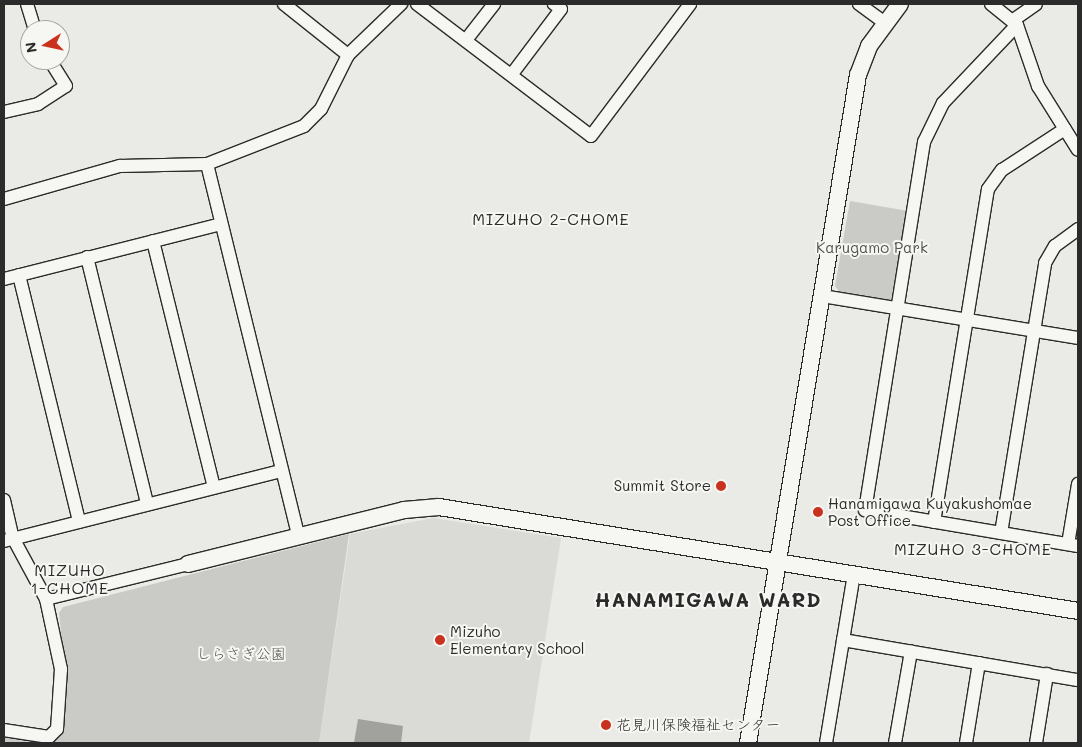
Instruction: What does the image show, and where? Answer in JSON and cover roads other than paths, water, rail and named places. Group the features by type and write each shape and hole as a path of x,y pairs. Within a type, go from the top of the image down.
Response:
{"street":[{"path":"26,4 32,20"},
{"path":"284,4 348,55"},
{"path":"4,199 120,166 208,164 304,126 320,109 348,55 401,4"},
{"path":"417,4 592,136 690,4"},
{"path":"466,40 494,4"},
{"path":"512,74 561,9 554,4"},
{"path":"859,4 885,23"},
{"path":"748,743 858,75 869,46 900,4"},
{"path":"991,4 1014,23 1038,86 1078,150"},
{"path":"1036,4 1014,23 943,103 929,128 865,510 1073,545 1078,484"},
{"path":"4,112 38,104 66,86 56,70"},
{"path":"934,522 965,320 988,189 1002,170 1065,129"},
{"path":"208,164 281,472 298,534"},
{"path":"4,279 221,224"},
{"path":"1001,533 1045,263 1055,246 1078,228"},
{"path":"153,241 214,487"},
{"path":"87,258 147,504"},
{"path":"19,275 79,522"},
{"path":"822,296 1078,338"},
{"path":"8,539 281,472"},
{"path":"4,500 8,539 46,599 61,669 56,729 49,737 4,730"},
{"path":"46,599 188,564 298,534 404,510 439,507 778,560 1078,611"},
{"path":"826,743 854,574"},
{"path":"843,640 1078,680"},
{"path":"895,743 911,651"},
{"path":"966,743 979,663"},
{"path":"1036,743 1047,674"}],"place":[{"name":"Summit Store","path":"721,486"},
{"name":"Hanamigawa Kuyakushomae Post Office","path":"818,512"},
{"name":"Mizuho Elementary School","path":"440,640"},
{"name":"花見川保険福祉センター","path":"606,725"}],"district":[{"name":"MIZUHO 2-CHOME","path":"551,219"},
{"name":"MIZUHO 3-CHOME","path":"973,549"},
{"name":"MIZUHO 1-CHOME","path":"70,579"},
{"name":"HANAMIGAWA WARD","path":"708,599"}],"park label":[{"name":"Karugamo Park","path":"872,248"},
{"name":"しらさぎ公園","path":"241,654"}]}
